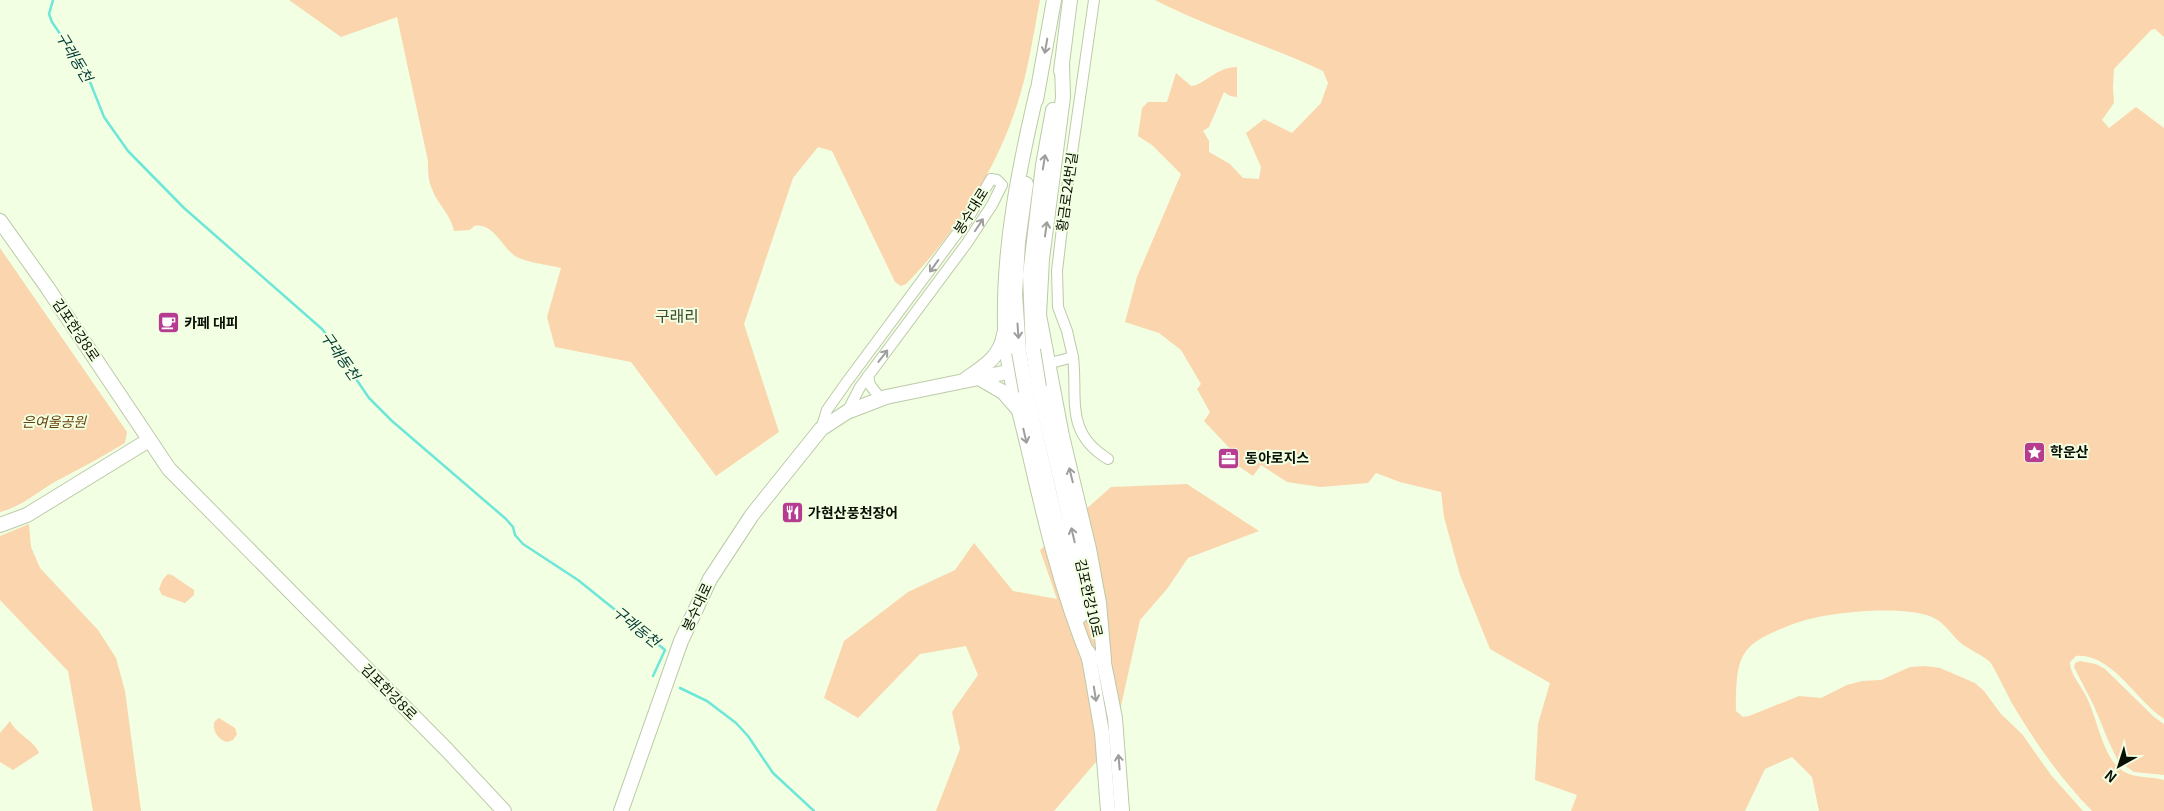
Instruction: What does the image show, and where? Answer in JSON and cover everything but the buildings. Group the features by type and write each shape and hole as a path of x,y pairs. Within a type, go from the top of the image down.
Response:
{"street":[{"path":"1054,0 1037,91 1020,161 1007,249 1005,328 1010,371 1055,560 1071,617 1097,661"},
{"path":"1026,351 1033,242 1044,165 1062,64 1070,0"},
{"name":"황금로24번길","path":"1094,0 1065,202 1057,271 1058,307 1067,331 1073,357 1075,409 1079,427 1088,445 1108,459"},
{"path":"1062,64 1063,97 1041,269 1039,315 1047,364 1100,603 1097,661"},
{"path":"1026,351 1015,294 1018,242 1037,91"},
{"name":"봉수대로","path":"821,429 827,410 846,383 967,220 991,179 997,180 1002,185 981,223 868,376 847,412"},
{"name":"김포한강8로","path":"0,221 53,296 169,469 447,750 504,811"},
{"path":"962,382 989,363 996,355 1002,343 1005,328"},
{"name":"김포한강10로","path":"1026,351 1032,389 1097,661 1115,718 1122,811"},
{"path":"1047,364 1073,357"},
{"name":"봉수대로","path":"621,811 681,641 710,579 752,516 821,429 847,412 881,398 922,388 962,382 1047,364"},
{"path":"868,376 870,385 881,398"},
{"path":"978,378 1003,392 1019,411"},
{"path":"846,383 845,399 847,412"},
{"path":"0,525 27,514 149,440"},
{"name":"김포한강10로","path":"1097,661 1108,811"}],"green space":[{"path":"289,0 1040,0 1024,81 1007,133 971,202 940,245 906,284 901,286 895,282 832,151 818,147 793,178 744,324 779,432 716,476 631,362 555,347 547,317 561,268 530,262 515,256 492,231 481,226 474,226 470,230 454,231 450,219 434,194 430,182 428,161 397,17 341,37"},
{"path":"1155,0 2164,0 2164,37 2155,29 2151,30 2114,69 2114,103 2102,120 2109,128 2136,107 2164,128 2164,719 2101,662 2089,657 2076,656 2070,662 2070,667 2086,696 2104,745 2114,762 2120,769 2130,774 2164,780 2164,811 2092,811 2059,774 2031,734 1990,662 1962,644 1942,623 1934,618 1905,611 1866,611 1809,619 1777,630 1752,645 1740,663 1736,691 1736,711 1743,717 1749,716 1799,696 1821,698 1847,685 1862,681 1881,680 1910,667 1940,668 1975,683 1984,691 2001,714 2022,734 2051,775 2083,811 1819,811 1812,777 1792,757 1765,769 1745,811 1571,811 1577,795 1535,780 1538,724 1550,683 1490,649 1460,575 1444,517 1441,492 1400,482 1376,473 1368,483 1321,487 1287,482 1261,465 1253,476 1231,461 1234,453 1204,421 1210,412 1197,389 1201,384 1181,350 1159,333 1125,322 1137,277 1181,174 1152,145 1138,136 1142,108 1148,102 1167,102 1176,73 1191,86 1223,70 1237,67 1237,97 1230,96 1224,92 1209,127 1203,131 1209,141 1209,152 1230,164 1243,178 1259,179 1261,167 1246,133 1264,119 1292,133 1321,103 1328,83 1323,71 1196,19"},
{"name":"은여울공원","path":"0,248 127,432 125,443 56,481 25,501 0,512"},
{"path":"1187,484 1259,531 1188,558 1167,589 1140,620 1113,742 1054,811 936,811 960,749 952,712 978,675 966,646 920,654 858,718 824,698 844,641 908,592 955,570 974,543 1013,591 1057,599 1040,550 1111,487"},
{"path":"29,524 31,547 40,568 98,630 116,658 125,691 141,811 93,811 68,671 0,600 0,536"},
{"path":"168,574 194,590 194,595 185,603 162,595 159,589 163,579"},
{"path":"2080,661 2096,664 2105,669 2154,717 2164,724 2164,775 2134,772 2118,761 2094,706 2074,667 2075,663"},
{"path":"219,718 235,728 237,734 233,740 224,741 216,734 214,724"},
{"path":"10,721 17,731 34,745 39,753 13,770 0,762 0,733"}],"waterway":[{"name":"구래동천","path":"53,0 49,14 52,22 86,72 104,117 128,151 184,208 322,329 345,358 352,373 369,398 392,421 506,519 513,527 515,535 523,544 578,580 665,650 653,676"},
{"name":"구래동천","path":"680,688 707,701 736,723 748,736 773,773 814,811"}],"place":[{"name":"카페 대피","path":"168,323"},
{"name":"학운산","path":"2034,452"},
{"name":"동아로지스","path":"1229,458"},
{"name":"가현산풍천장어","path":"792,513"}],"district":[{"name":"구래리","path":"677,316"}]}
